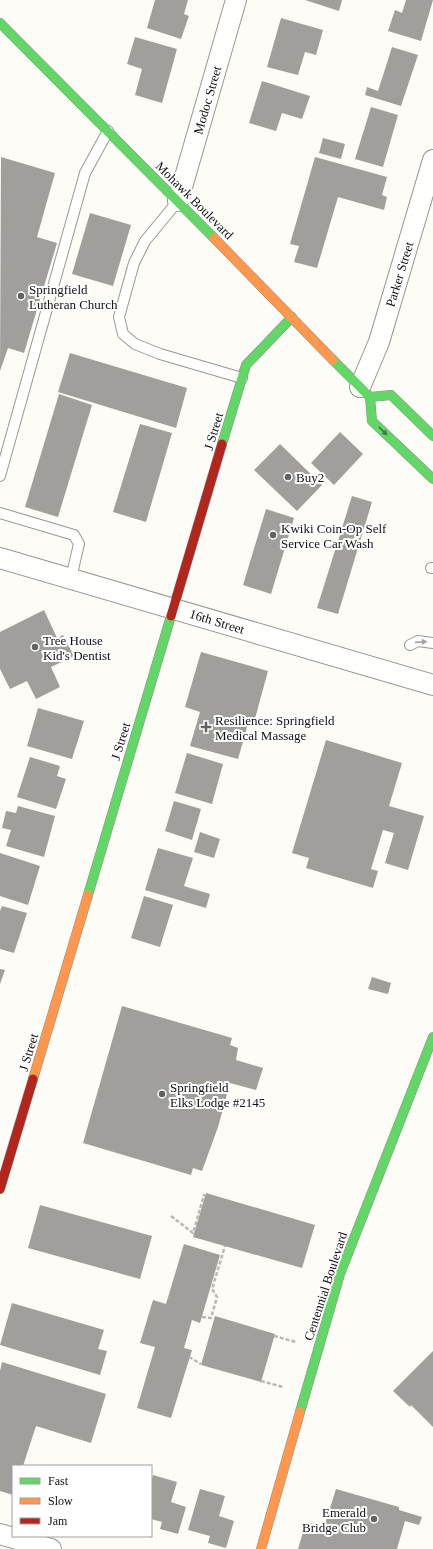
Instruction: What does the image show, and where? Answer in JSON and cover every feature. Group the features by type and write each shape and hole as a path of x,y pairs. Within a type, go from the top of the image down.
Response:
{"street":[{"name":"Modoc Street","path":"178,201 236,0"},
{"name":"Mohawk Boulevard","path":"0,23 178,201 365,392"},
{"name":"Parker Street","path":"365,392 379,342 427,206 433,160"},
{"name":"J Street","path":"0,1189 246,365 292,317"},
{"path":"433,436 391,395 365,392 372,421 433,479"},
{"name":"16th Street","path":"0,558 433,685"},
{"name":"Centennial Boulevard","path":"261,1549 340,1274 433,1037"},
{"path":"0,1534 52,1549"}],"lane":[{"path":"0,476 85,173 108,131"},
{"path":"178,201 145,241 134,263 119,317 124,334 135,344 160,354 242,378"},
{"path":"0,512 74,535 79,544 71,578"},
{"path":"410,645 418,641 433,643"}],"path":[{"path":"171,1216 193,1232 204,1195 205,1196"},
{"path":"202,1317 213,1318 217,1297 212,1288 225,1246"},
{"path":"274,1336 296,1342"},
{"path":"189,1357 201,1364"},
{"path":"261,1381 283,1387"}],"building":[{"path":"155,0 188,0 184,14 189,16 181,39 147,28"},
{"path":"305,0 342,0 339,11"},
{"path":"406,0 433,0 421,41 388,31 395,10 402,13"},
{"path":"281,18 323,30 316,55 305,52 298,75 267,67"},
{"path":"135,37 177,49 162,103 135,95 142,69 127,64"},
{"path":"392,47 418,55 401,106 365,95 367,87 378,91"},
{"path":"262,81 310,96 302,119 282,113 276,131 249,123"},
{"path":"371,107 398,115 383,167 355,159"},
{"path":"323,138 345,144 341,159 319,153"},
{"name":"Springfield Lutheran Church","path":"1,157 55,173 37,237 57,243 24,353 8,348 0,371"},
{"path":"315,157 387,177 382,195 387,197 384,210 338,197 317,268 294,262 299,246 290,244"},
{"path":"90,213 131,225 113,286 72,274"},
{"path":"70,353 187,388 176,428 58,392"},
{"path":"59,394 92,405 58,517 25,507"},
{"path":"140,424 172,433 146,522 113,512"},
{"path":"340,432 363,454 334,485 311,463"},
{"name":"Buy2","path":"280,444 322,485 297,511 254,470"},
{"path":"352,496 372,502 338,614 317,608"},
{"name":"Kwiki Coin-Op Self Service Car Wash","path":"266,509 294,518 271,594 243,585"},
{"name":"Tree House Kid's Dentist","path":"44,610 57,638 63,635 74,656 51,667 60,687 36,699 27,681 10,689 0,669 0,632"},
{"path":"201,652 268,671 253,726 248,724 238,759 190,746 200,712 185,707"},
{"path":"38,708 84,721 72,759 27,746"},
{"path":"326,740 402,763 389,806 424,816 408,870 385,863 394,833 383,830 371,869 378,871 373,888 306,868 309,858 292,853"},
{"path":"187,753 223,764 212,804 175,793"},
{"path":"30,757 60,766 57,776 66,779 56,809 17,797"},
{"path":"174,801 201,809 192,840 165,831"},
{"path":"18,806 55,816 44,857 6,846 11,830 2,828 6,811 16,813"},
{"path":"200,832 220,839 214,858 194,852"},
{"path":"158,848 193,858 184,886 210,894 206,908 145,890"},
{"path":"0,853 40,866 28,905 0,896"},
{"path":"144,896 173,905 160,947 131,938"},
{"path":"2,906 27,913 14,953 0,949 0,911"},
{"path":"0,969 5,970 0,984"},
{"path":"372,977 391,983 388,994 368,989"},
{"name":"Springfield Elks Lodge #2145","path":"122,1006 232,1038 230,1045 238,1048 236,1060 263,1068 256,1090 230,1083 218,1127 202,1171 193,1168 191,1175 83,1143"},
{"path":"206,1193 315,1225 302,1268 193,1237"},
{"path":"40,1205 152,1236 140,1279 28,1248"},
{"path":"184,1244 220,1255 200,1323 192,1320 184,1348 192,1350 171,1418 137,1408 155,1347 140,1343 153,1300 166,1304"},
{"path":"12,1303 104,1330 98,1349 107,1351 100,1375 0,1345"},
{"path":"215,1316 275,1334 261,1382 201,1365"},
{"path":"433,1351 433,1427 411,1405 410,1407 393,1391"},
{"path":"2,1362 106,1394 91,1443 36,1426 23,1465 12,1465 12,1495 0,1491 0,1371"},
{"path":"153,1475 177,1482 171,1502 186,1507 178,1534 160,1529 162,1522 152,1519"},
{"path":"200,1489 225,1496 219,1516 234,1521 226,1548 208,1543 210,1536 188,1530"},
{"name":"Emerald Bridge Club","path":"336,1489 399,1507 399,1510 422,1517 419,1525 405,1521 397,1549 298,1549 306,1522 324,1527"}],"traffic: fast":[{"path":"0,23 214,238"},
{"path":"222,444 246,365 292,317"},
{"path":"333,360 370,397 372,421 433,479"},
{"path":"370,397 391,395 433,436"},
{"path":"88,895 171,616"},
{"path":"300,1412 340,1274 433,1037"}],"traffic: slow":[{"path":"214,238 333,360"},
{"path":"33,1079 88,895"},
{"path":"261,1549 300,1412"}],"traffic: jam":[{"path":"171,616 222,444"},
{"path":"0,1189 33,1079"}],"place":[{"name":"Springfield Lutheran Church","path":"21,296"},
{"name":"Buy2","path":"288,477"},
{"name":"Kwiki Coin-Op Self Service Car Wash","path":"273,535"},
{"name":"Tree House Kid's Dentist","path":"35,647"},
{"name":"Resilience: Springfield Medical Massage","path":"206,727"},
{"name":"Springfield Elks Lodge #2145","path":"162,1094"},
{"name":"Emerald Bridge Club","path":"374,1519"}]}
